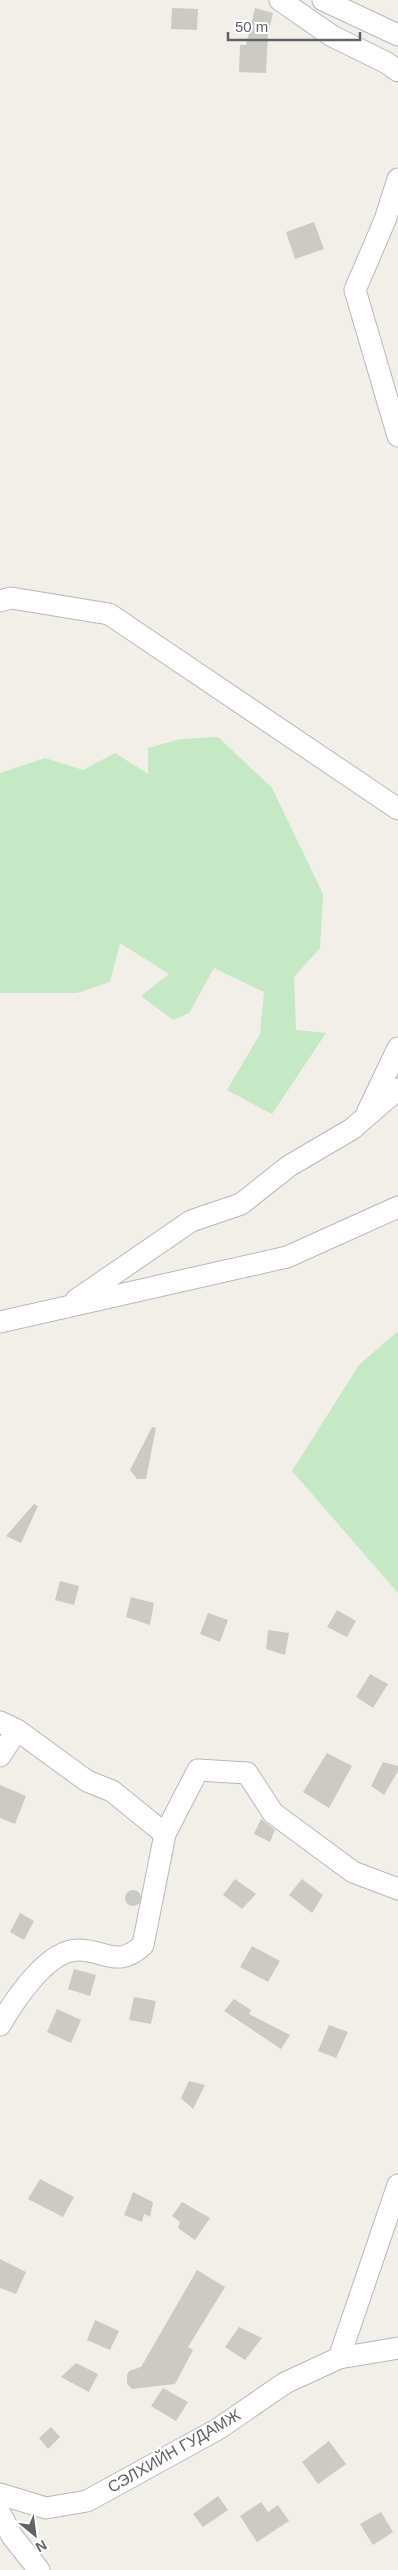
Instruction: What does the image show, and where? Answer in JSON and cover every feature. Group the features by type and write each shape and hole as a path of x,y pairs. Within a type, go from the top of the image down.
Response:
{"street":[{"path":"280,0 332,36 387,63 398,71"},
{"path":"323,0 398,35"},
{"path":"398,179 385,220 355,290 398,436"},
{"path":"0,601 11,598 108,614 398,809"},
{"path":"365,1117 398,1048"},
{"path":"65,1307 192,1221 241,1204 289,1166 352,1129 398,1089"},
{"path":"0,1322 287,1256 398,1207"},
{"path":"0,1756 8,1726 87,1781 112,1791 165,1834"},
{"path":"0,2025 24,1988 61,1954 79,1950 114,1958 133,1954 143,1945 165,1834 198,1770 247,1773 273,1813 353,1872 398,1889"},
{"path":"339,2358 398,2185"},
{"name":"СЭЛХИЙН ГУДАМЖ","path":"0,2494 46,2508 87,2501 218,2429 286,2383 339,2358 398,2348"},
{"path":"0,2513 12,2536 38,2570"}],"green space":[{"path":"218,737 272,788 323,894 320,948 294,977 296,1030 326,1033 272,1114 227,1090 260,1034 264,992 214,968 189,1013 173,1020 141,996 169,974 120,943 110,982 77,993 0,993 0,773 45,758 83,770 115,753 148,774 148,748 181,739"},
{"path":"398,1331 398,1593 292,1471 359,1365"}],"building":[{"path":"172,8 198,9 197,30 171,29"},
{"path":"255,8 273,13 268,34 266,73 239,72 240,45 246,45"},
{"path":"314,222 324,249 295,259 286,232"},
{"path":"152,1427 156,1428 146,1479 137,1479 130,1470"},
{"path":"34,1504 38,1506 21,1543 6,1536"},
{"path":"60,1581 79,1586 74,1605 55,1600"},
{"path":"131,1597 154,1603 150,1625 126,1617"},
{"path":"337,1610 356,1621 347,1637 327,1627"},
{"path":"208,1613 228,1620 220,1642 200,1634"},
{"path":"268,1630 289,1633 285,1655 266,1649"},
{"path":"370,1674 388,1684 373,1708 356,1697"},
{"path":"327,1753 352,1766 329,1808 303,1792"},
{"path":"383,1762 398,1766 398,1771 384,1795 371,1786"},
{"path":"0,1785 26,1796 15,1824 0,1818"},
{"path":"261,1819 275,1830 270,1842 254,1834"},
{"path":"235,1879 256,1894 242,1909 223,1895"},
{"path":"302,1879 323,1895 312,1913 289,1895"},
{"path":"133,1890 139,1892 141,1898 139,1904 133,1906 127,1904 125,1898 127,1892"},
{"path":"20,1913 34,1921 24,1940 10,1932"},
{"path":"252,1946 280,1961 268,1982 240,1967"},
{"path":"74,1969 96,1975 90,1996 68,1989"},
{"path":"134,1997 156,2001 151,2024 129,2020"},
{"path":"234,1999 251,2010 249,2014 290,2035 281,2049 224,2011"},
{"path":"57,2009 81,2020 71,2043 47,2032"},
{"path":"329,2025 348,2032 336,2058 318,2051"},
{"path":"189,2081 205,2085 193,2109 181,2098"},
{"path":"40,2179 74,2197 63,2217 28,2199"},
{"path":"133,2192 153,2202 150,2217 144,2214 142,2222 124,2215"},
{"path":"182,2202 210,2218 195,2240 178,2228 180,2222 172,2216"},
{"path":"0,2259 26,2272 16,2294 0,2288"},
{"path":"197,2270 225,2287 188,2347 193,2350 175,2384 132,2389 127,2384 129,2371 141,2367"},
{"path":"95,2320 119,2331 110,2350 87,2340"},
{"path":"239,2327 262,2338 245,2360 225,2347"},
{"path":"76,2363 98,2374 89,2392 61,2377"},
{"path":"163,2388 188,2402 176,2421 151,2406"},
{"path":"51,2427 60,2437 48,2449 39,2438"},
{"path":"329,2441 346,2464 318,2484 302,2462"},
{"path":"218,2496 228,2510 203,2527 193,2514"},
{"path":"261,2502 268,2512 278,2505 289,2521 257,2542 240,2516"},
{"path":"381,2512 393,2532 373,2545 360,2524"}]}
